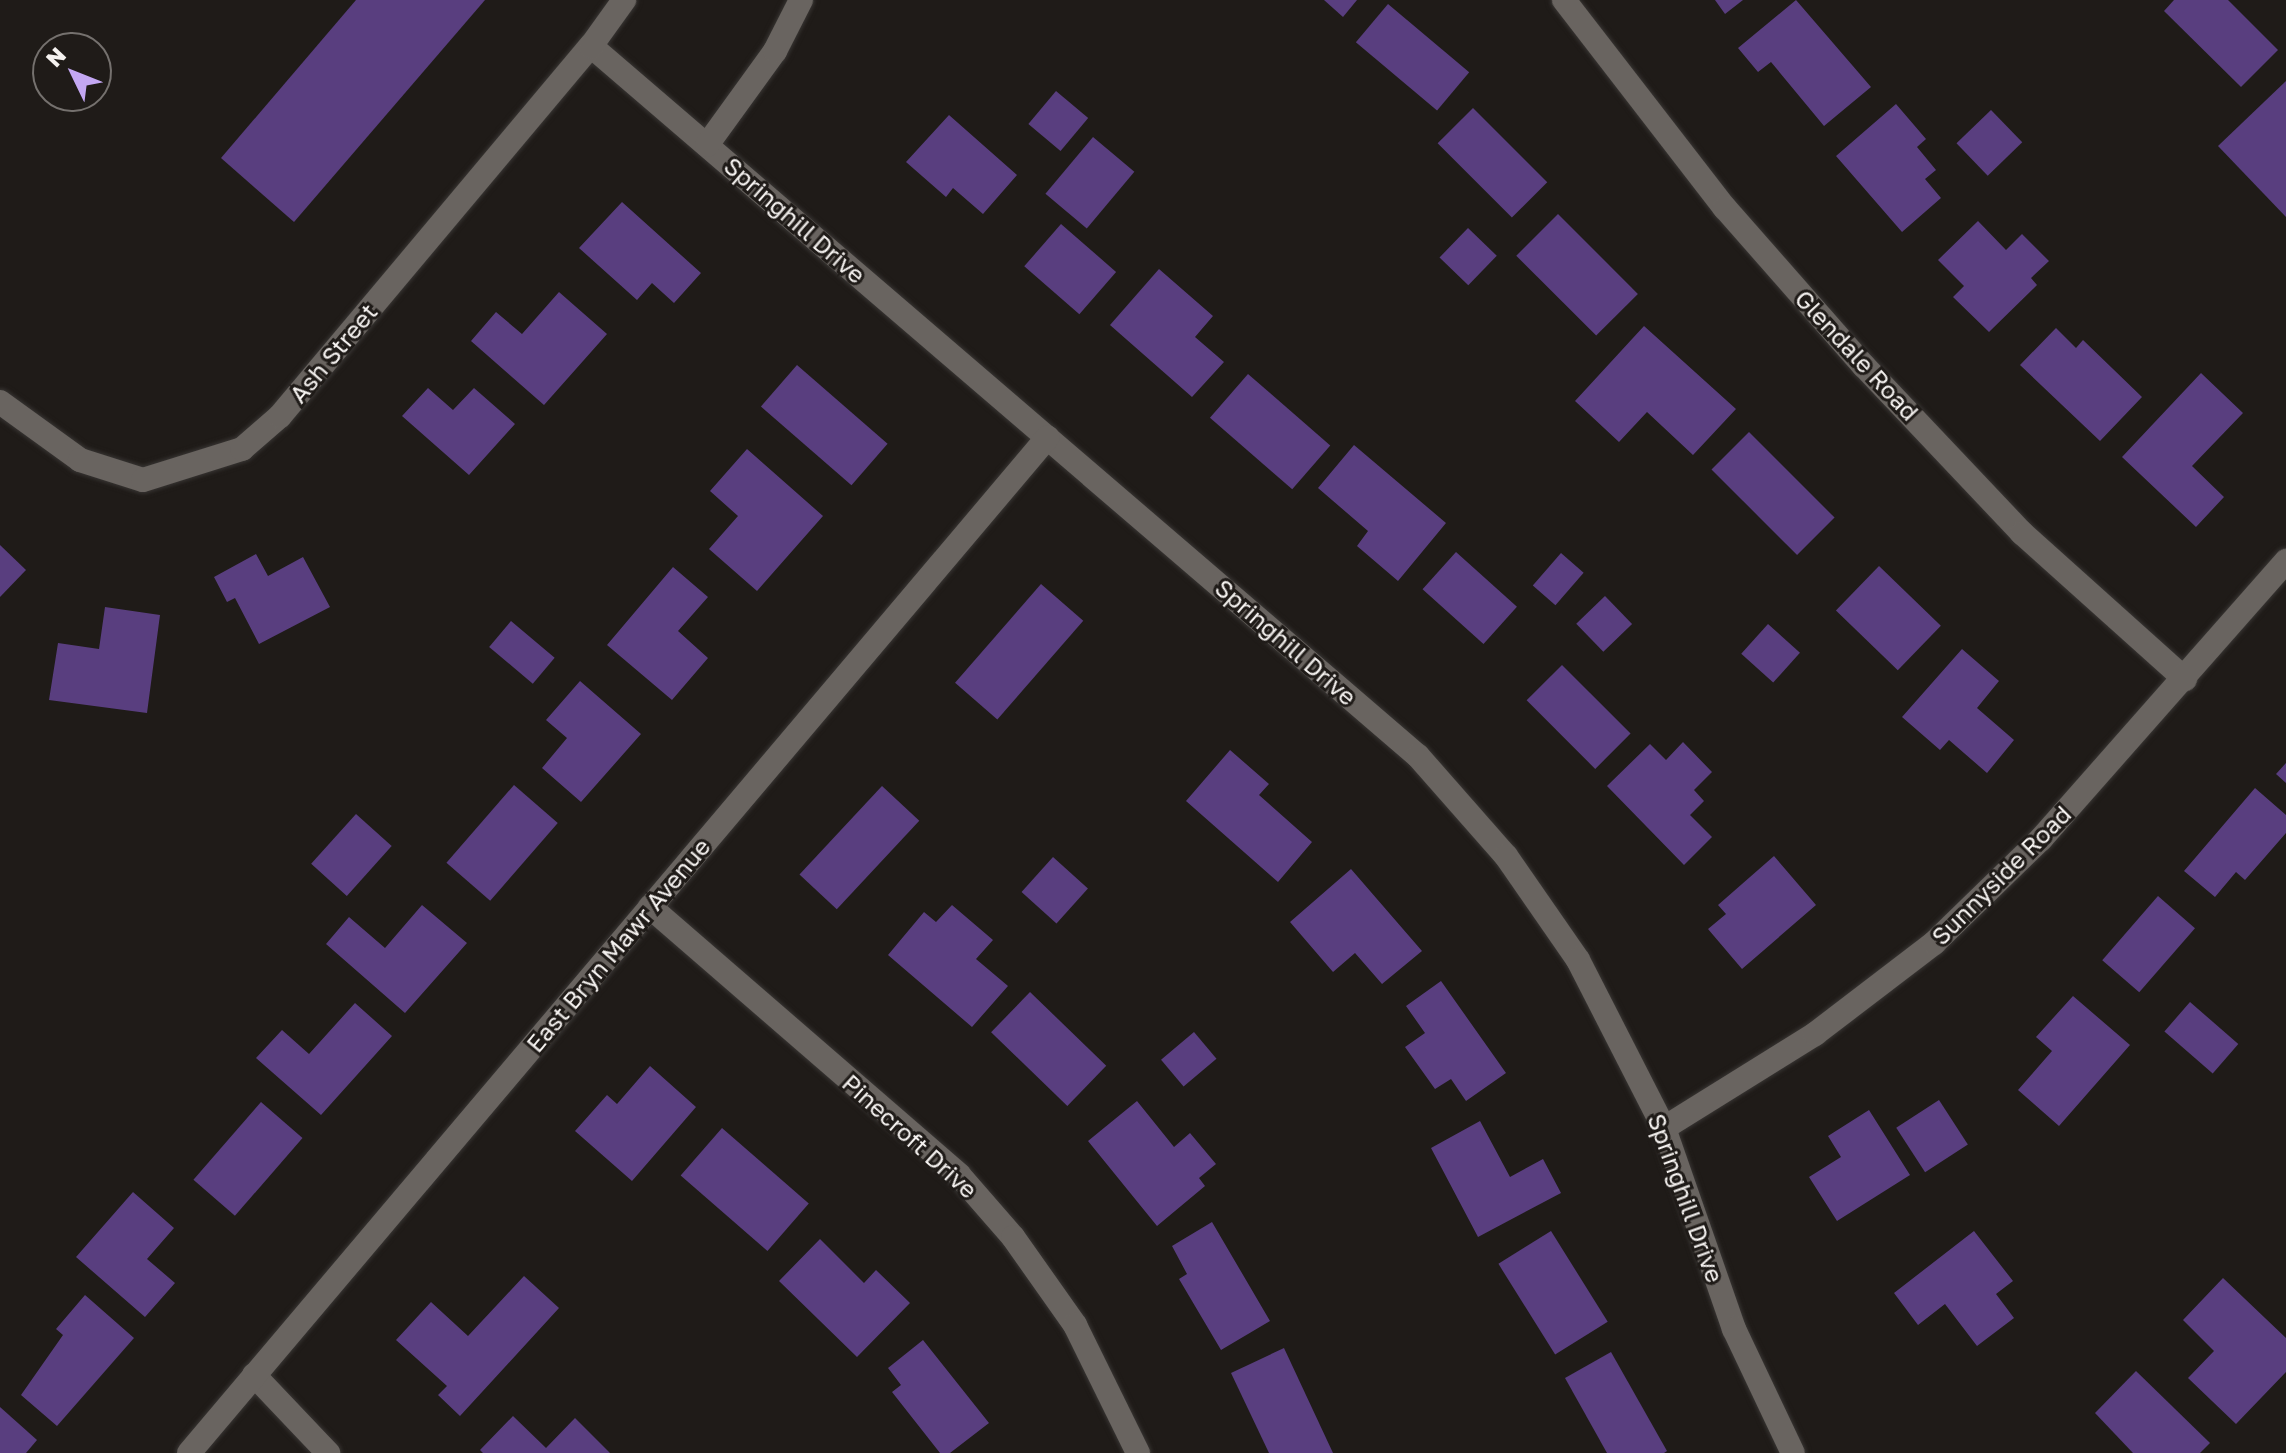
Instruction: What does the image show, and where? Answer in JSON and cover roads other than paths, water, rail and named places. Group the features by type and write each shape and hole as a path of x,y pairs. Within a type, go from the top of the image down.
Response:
{"street":[{"path":"591,46 624,0"},
{"path":"707,145 775,51 801,0"},
{"name":"Glendale Road","path":"1564,0 1725,208 1864,366 2022,533 2185,679"},
{"name":"Springhill Drive","path":"591,46 1418,756 1506,856 1578,960 1664,1128 1724,1302 1793,1453"},
{"name":"Ash Street","path":"0,402 80,460 143,480 242,449 280,416 591,46"},
{"name":"East Bryn Mawr Avenue","path":"189,1453 1048,437"},
{"name":"Sunnyside Road","path":"1664,1128 1815,1034 1934,943 2041,839 2286,561"},
{"name":"Pinecroft Drive","path":"650,907 959,1175 1013,1237 1067,1312 1138,1453"},
{"path":"254,1375 328,1453"}]}
